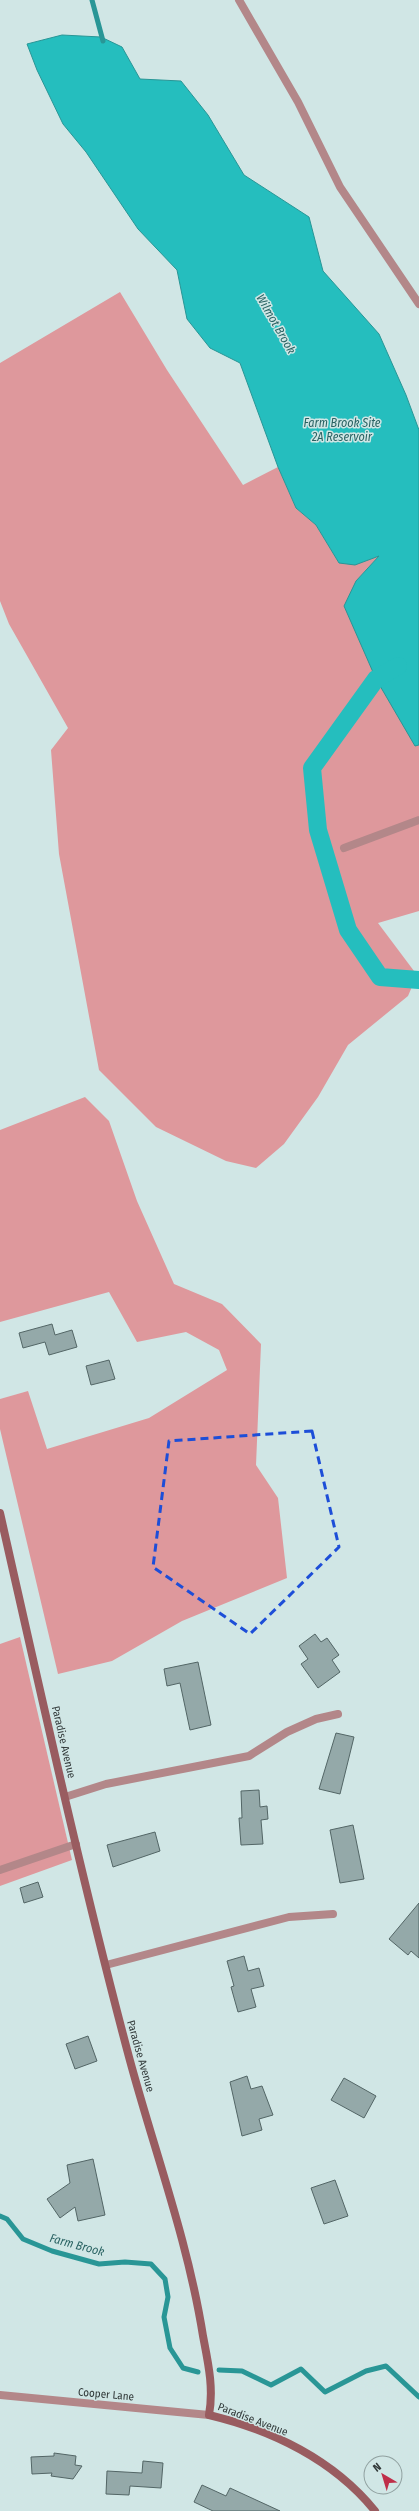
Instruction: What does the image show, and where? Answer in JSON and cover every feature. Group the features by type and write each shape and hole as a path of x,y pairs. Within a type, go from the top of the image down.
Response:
{"street":[{"path":"239,0 298,102 340,187 419,304"},
{"path":"344,848 419,820"},
{"name":"Paradise Avenue","path":"0,1513 76,1844 106,1965 130,2060 183,2240 200,2313 211,2391 209,2415 273,2436 317,2458 339,2473 362,2494 375,2511"},
{"path":"65,1797 106,1784 249,1756 287,1732 316,1719 338,1714"},
{"path":"0,1870 76,1844"},
{"path":"106,1965 288,1917 333,1914"},
{"name":"Cooper Lane","path":"0,2395 209,2415"}],"highlighted area":[{"path":"312,1431 339,1547 250,1634 153,1567 169,1441"}],"shaded area":[{"path":"120,292 167,370 243,485 278,467 296,508 316,525 339,563 380,555 356,581 416,746 419,745 419,911 378,923 417,975 408,996 348,1045 318,1097 284,1144 256,1168 226,1161 156,1127 99,1070 59,854 51,750 68,728 9,624 0,601 0,363"},
{"path":"85,1097 109,1121 137,1201 174,1284 222,1304 261,1344 256,1465 278,1498 287,1578 182,1621 112,1661 58,1674 0,1429 0,1399 28,1391 47,1449 149,1418 227,1370 219,1350 186,1332 137,1342 109,1292 0,1322 0,1130"},
{"path":"20,1637 72,1860 0,1886 0,1644"}],"water":[{"name":"Farm Brook Site 2A Reservoir","path":"62,35 101,37 122,47 140,79 181,81 208,115 244,175 309,217 323,271 379,334 406,395 419,430 419,745 415,746 376,679 344,606 356,581 379,556 355,565 339,563 316,525 296,508 278,467 240,363 210,348 187,319 177,270 138,229 86,152 63,124 37,70 27,44"}],"building":[{"path":"52,1324 55,1335 72,1330 77,1347 49,1355 45,1342 23,1348 19,1333"},
{"path":"109,1360 115,1379 91,1385 86,1366"},
{"path":"315,1634 321,1642 327,1638 339,1655 332,1660 340,1672 318,1688 301,1664 308,1659 299,1646"},
{"path":"198,1662 211,1725 190,1730 180,1683 167,1686 164,1669"},
{"path":"336,1733 354,1737 340,1794 319,1789"},
{"path":"259,1790 260,1807 267,1806 268,1819 261,1820 263,1844 241,1845 239,1818 242,1818 241,1791"},
{"path":"353,1825 364,1879 340,1883 330,1830"},
{"path":"155,1832 160,1851 113,1867 107,1845"},
{"path":"38,1882 43,1897 24,1903 20,1888"},
{"path":"419,1903 419,1958 411,1951 408,1955 389,1939"},
{"path":"244,1956 248,1971 259,1968 264,1986 251,1989 256,2007 238,2012 231,1987 234,1986 227,1961"},
{"path":"88,2036 97,2061 75,2069 66,2044"},
{"path":"247,2076 251,2089 262,2086 273,2115 259,2119 262,2130 242,2136 230,2082"},
{"path":"344,2078 376,2096 364,2118 331,2100"},
{"path":"93,2159 105,2215 78,2221 75,2207 60,2218 47,2199 70,2183 67,2165"},
{"path":"335,2180 348,2216 324,2224 311,2188"},
{"path":"54,2453 76,2456 75,2465 82,2466 73,2479 51,2476 52,2473 32,2474 31,2457 54,2456"},
{"path":"143,2461 163,2463 161,2488 130,2486 129,2495 106,2494 107,2471 142,2473"},
{"path":"202,2485 226,2496 230,2488 280,2511 213,2511 194,2502"}],"waterway":[{"name":"Wilmot Brook","path":"92,0 103,41"},
{"path":"398,666 376,679 312,768 318,830 348,930 380,977 419,980"},
{"name":"Farm Brook","path":"0,2216 7,2219 23,2239 52,2251 99,2264 125,2262 151,2264 165,2279 168,2297 164,2317 170,2348 183,2368 198,2372"},
{"path":"219,2370 242,2371 271,2385 301,2369 325,2392 366,2371 386,2366 419,2397"}]}
